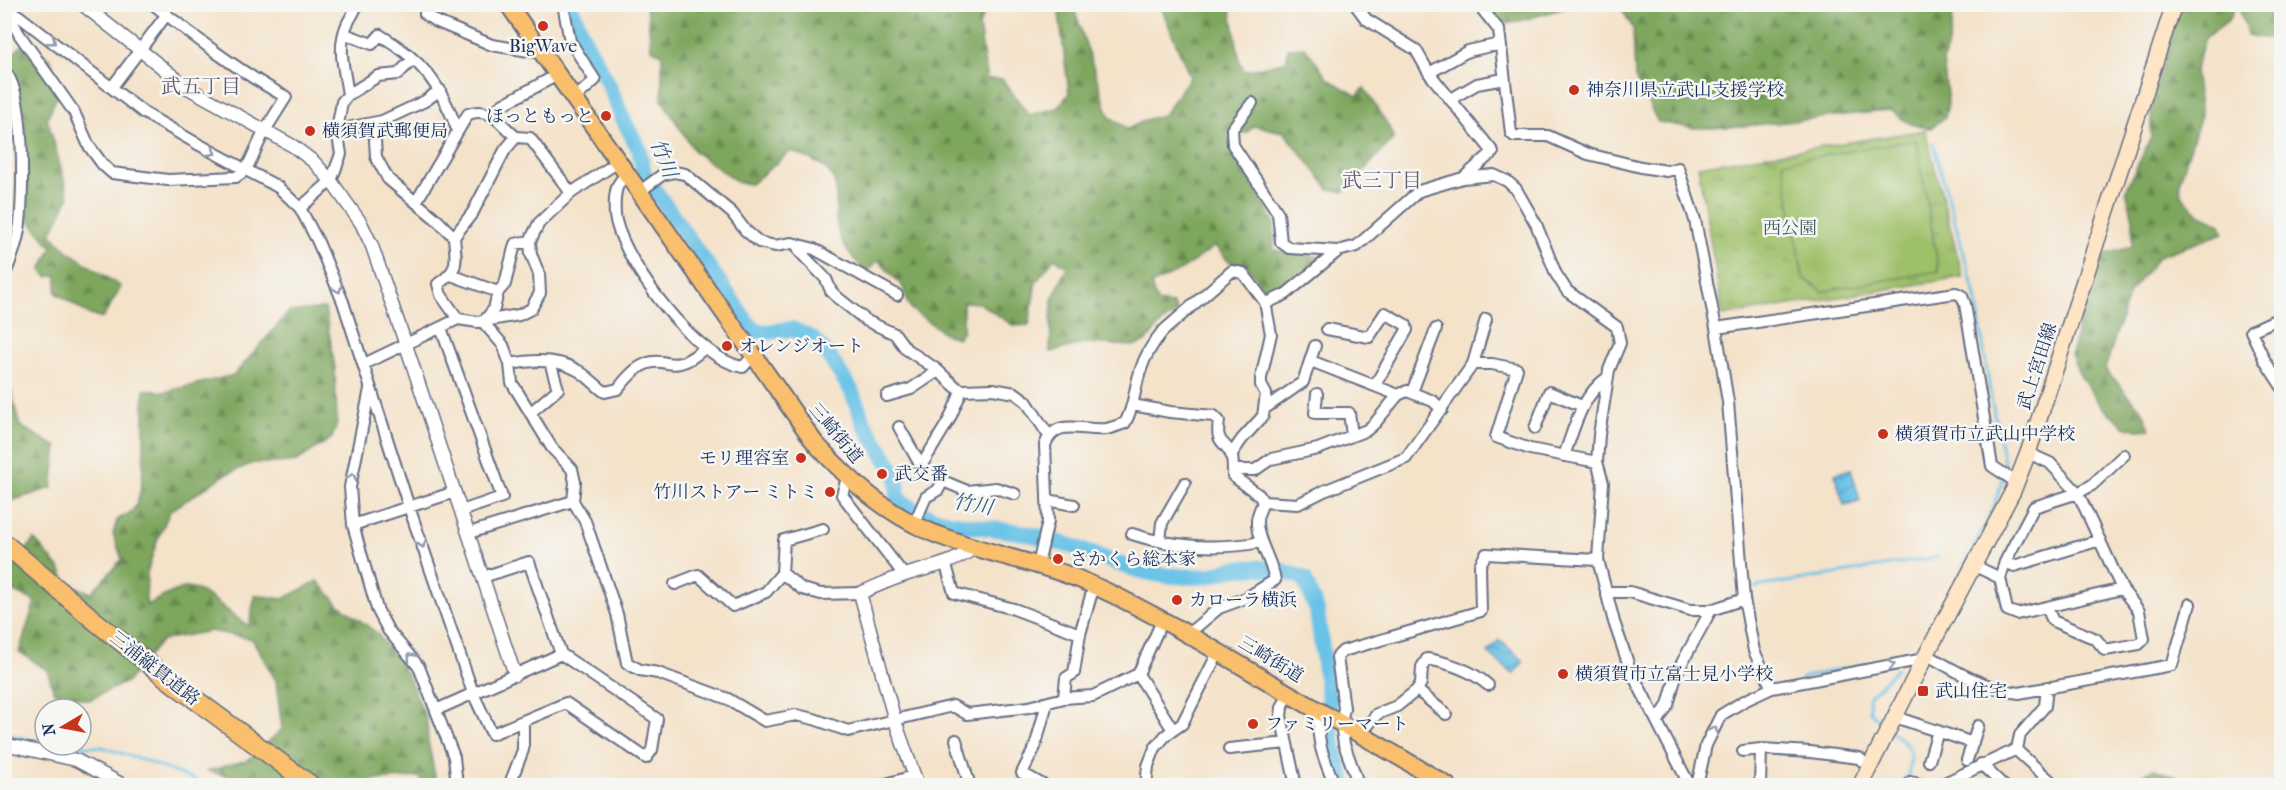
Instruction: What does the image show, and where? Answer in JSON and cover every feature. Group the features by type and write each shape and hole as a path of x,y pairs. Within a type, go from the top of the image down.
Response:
{"highway":[{"name":"三浦縦貫道路","path":"4,543 124,647"},
{"name":"三浦縦貫道路","path":"4,549 124,647 304,786"},
{"name":"三浦縦貫道路","path":"220,721 312,786"}],"main road":[{"name":"武上宮田線","path":"1862,785 1925,656 2016,482 2028,453 2174,4"},
{"name":"三崎街道","path":"509,5 815,443 847,478 870,498 934,534 1038,565 1094,585 1163,619 1360,735 1422,779 1448,786"}],"street":[{"path":"82,4 188,88 293,146 314,162 332,181 361,223 372,246 406,345 515,675"},
{"path":"5,7 19,34 74,112 89,146 112,173 168,180 236,177 246,170 264,132 286,98 225,60 153,4"},
{"path":"348,95 341,51 357,4"},
{"path":"563,4 570,41 595,80 573,99"},
{"path":"1355,4 1366,19 1416,50 1429,73 1493,152 1463,178"},
{"path":"1478,4 1498,30 1511,133 1514,136 1548,135 1588,154 1610,160 1667,171 1678,168 1695,219 1728,402 1744,599 1754,651 1772,688"},
{"path":"5,7 144,113 278,187 300,208 318,242 343,302 409,507 473,693 492,734 566,703 646,758 652,750 657,719 561,654 529,562 483,578"},
{"path":"426,9 425,14 435,21 492,45 541,53"},
{"path":"112,87 167,15"},
{"path":"345,34 372,44 380,35 424,67 440,90 457,129"},
{"path":"1429,73 1468,51 1500,44"},
{"path":"300,208 332,181 341,154 337,130 342,102 348,95 378,76 398,74 413,59"},
{"path":"4,71 15,85 22,153 20,224 15,252 4,276"},
{"path":"490,114 557,75"},
{"path":"1451,99 1477,84 1504,79"},
{"path":"337,130 374,123 405,112 440,90"},
{"path":"1252,103 1232,129 1233,145 1278,213 1281,242 1289,248 1338,251 1358,246 1419,191 1463,178 1494,175 1507,181 1516,189 1536,224 1556,274 1567,291 1617,327 1620,342 1608,377 1599,435 1597,462 1603,483 1598,560 1630,669 1690,786"},
{"path":"416,202 457,129 468,114 478,110 490,114 516,136 530,138 571,192"},
{"path":"374,123 376,157 387,179 454,237"},
{"path":"458,319 441,295 438,284 451,275 456,262 454,237 473,212 505,150 516,136"},
{"path":"364,364 458,319 471,322 483,321 519,315 531,309 540,293 539,274 531,254 530,241 539,223 571,192 622,168"},
{"path":"622,168 617,186 615,219 622,242 637,268 673,318 705,348 734,366 743,367 753,356"},
{"path":"639,192 662,176 674,171 685,174 732,213 744,230 759,243 775,246 792,243 814,249 897,295"},
{"path":"483,321 494,309 498,292 505,284 515,244 530,241"},
{"path":"797,245 800,252 826,279 837,298 867,321 895,334 906,349 962,390 993,389 1014,393 1026,401 1049,436"},
{"path":"1265,302 1286,294 1338,251"},
{"path":"1038,565 1048,521 1045,445 1049,436 1055,431 1068,427 1106,429 1125,423 1133,405 1140,369 1154,342 1162,332 1232,271 1243,273 1265,302 1271,334 1261,378 1261,385 1266,394 1263,416 1242,439 1232,455 1233,476 1260,495 1263,502 1257,520 1261,542 1272,564 1275,580 1246,598 1219,608 1188,634"},
{"path":"451,275 498,292"},
{"path":"1716,328 1956,293 1962,296 1992,466 2016,482"},
{"path":"1327,329 1369,337 1384,313 1406,325 1407,330 1375,385"},
{"path":"2282,317 2251,331 2265,361 2282,387"},
{"path":"1263,502 1298,504 1406,458 1473,364 1486,319"},
{"path":"483,321 502,345 510,364 512,383 530,413 552,448 572,469 575,482 573,501 585,521 614,604 627,663 640,670 658,672 684,684 728,699 765,720 796,715 848,731 953,706 967,714 1047,703 1064,698 1093,696 1138,674 1163,619"},
{"path":"441,328 502,497 461,511"},
{"path":"1412,392 1436,329"},
{"path":"1264,409 1300,386 1315,346"},
{"path":"510,364 530,360 561,363 576,369 605,392 618,389 630,373 648,363 659,361 678,364 691,360 705,348"},
{"path":"1311,361 1398,395"},
{"path":"530,413 558,389 550,362"},
{"path":"1473,364 1492,364 1517,369 1496,437 1530,449 1597,462"},
{"path":"887,396 911,389 938,371"},
{"path":"1564,456 1582,406 1592,392 1608,377"},
{"path":"370,388 350,487 353,525 377,609 388,630 419,667 454,757 457,786"},
{"path":"899,427 919,470 950,420 962,390"},
{"path":"1233,470 1255,470 1271,459 1318,449 1367,430 1398,395 1407,391 1432,401 1442,410"},
{"path":"1535,428 1549,392 1582,406"},
{"path":"1317,394 1315,412 1349,414 1352,435"},
{"path":"1133,405 1170,412 1214,416 1219,421 1217,431 1220,442 1232,455"},
{"path":"2028,453 2050,463 2078,493 2122,589 2139,611 2144,639 2139,644 2105,650 2096,639 2054,621 2047,608"},
{"path":"2122,589 2017,614 2007,610 2000,578 2005,562 2034,507 2078,493 2092,485 2124,455"},
{"path":"847,478 842,495 903,575"},
{"path":"914,524 926,497 938,490 943,480 968,490 996,488 1015,494"},
{"path":"1160,541 1162,524 1185,483"},
{"path":"353,525 455,492"},
{"path":"1047,500 1074,505"},
{"path":"469,533 573,501"},
{"path":"675,584 698,575 733,606 766,592 782,573 784,540 823,529"},
{"path":"1132,534 1160,541 1238,547 1261,542"},
{"path":"2005,562 2014,566 2100,540"},
{"path":"782,573 802,589 821,594 860,593 903,575 946,565 975,547"},
{"path":"1359,786 1344,744 1341,724 1344,708 1337,657 1342,651 1481,611 1480,565 1486,554 1598,560"},
{"path":"946,565 954,593 1014,609 1080,634"},
{"path":"1973,565 2000,578"},
{"path":"1064,698 1066,678 1074,673 1080,634 1094,585"},
{"path":"1606,592 1630,592 1690,610 1711,610 1744,599"},
{"path":"860,593 895,721 918,783 879,786"},
{"path":"1697,786 1706,745 1721,715 1743,701 1772,688 1925,656 1979,683 2019,693 2172,665 2190,604"},
{"path":"1658,721 1668,705 1677,672 1711,610"},
{"path":"1146,786 1148,766 1155,748 1166,735 1182,724 1219,651"},
{"path":"436,710 561,654"},
{"path":"1360,735 1377,714 1397,706 1417,690 1421,683 1422,667 1427,659 1448,662 1475,674 1488,685"},
{"path":"1138,674 1173,730"},
{"path":"1938,786 2015,749 2020,735 2045,706 2047,687"},
{"path":"1417,690 1446,714"},
{"path":"1289,694 1282,707 1281,716 1296,786"},
{"path":"1045,786 1022,773 1035,747 1047,703"},
{"path":"1321,712 1317,731 1319,746 1334,784 1322,786"},
{"path":"509,786 523,750 524,721"},
{"path":"1891,726 1938,731 1973,742"},
{"path":"1967,760 1978,726"},
{"path":"1929,761 1938,731"},
{"path":"956,740 970,786"},
{"path":"1229,749 1286,743"},
{"path":"4,744 76,760 125,786"},
{"path":"1760,786 1761,749"},
{"path":"1743,751 1761,749 1859,758 1870,768"},
{"path":"2015,749 2056,786"},
{"path":"1981,764 2004,786"},
{"path":"1910,782 1930,786"}],"green space":[{"path":"645,5 988,5 979,26 987,79 1002,79 1029,115 1057,108 1069,94 1058,5 1073,5 1109,116 1128,129 1145,120 1164,115 1190,77 1161,7 1156,5 1230,5 1240,63 1245,71 1287,61 1288,48 1305,47 1328,79 1357,96 1364,88 1394,138 1344,192 1329,189 1284,132 1254,126 1246,133 1237,134 1229,143 1274,222 1274,250 1320,257 1283,293 1267,294 1248,266 1229,262 1215,246 1183,269 1151,285 1157,302 1173,304 1177,312 1161,324 1145,342 1133,346 1087,343 1050,352 1052,300 1067,267 1054,258 1036,282 1029,325 1014,326 979,303 963,302 963,330 958,338 947,335 912,310 903,287 878,260 868,272 853,258 841,239 837,226 836,197 832,176 820,164 791,151 751,184 739,183 695,152 662,100 662,54 651,49"},
{"path":"1477,5 1575,5 1513,23 1491,25"},
{"path":"1619,5 1954,5 1950,38 1943,61 1948,103 1945,117 1931,128 1910,123 1892,111 1720,127 1695,128 1658,122 1635,78 1633,28"},
{"path":"2180,5 2236,5 2230,19 2205,38 2195,70 2201,115 2180,180 2181,195 2199,214 2219,223 2224,233 2159,256 2129,293 2105,369 2144,413 2150,429 2138,430 2124,426 2100,405 2079,374 2071,354 2097,256 2132,247 2133,219 2126,190 2151,137 2151,105"},
{"path":"2239,5 2281,5 2281,41 2247,35"},
{"path":"25,43 51,59 58,95 47,118 69,197 51,234 68,251 121,287 103,318 90,315 56,293 57,275 47,277 41,270 52,247 28,219 23,144 25,120 8,58"},
{"name":"西公園","path":"1925,130 1963,277 1723,316 1698,166"},
{"path":"1916,140 1939,271 1823,291 1803,278 1783,162"},
{"path":"325,308 335,368 337,424 332,438 297,461 253,463 225,475 170,511 147,573 146,605 181,589 193,589 210,597 249,626 255,595 283,599 318,581 338,604 377,633 407,674 427,720 428,741 437,785 423,785 419,777 373,780 351,785 268,785 207,771 248,760 282,729 276,681 252,639 211,631 162,640 127,682 93,698 54,692 47,670 19,652 35,601 5,588 4,564 12,571 34,539 60,569 67,583 91,593 122,559 113,534 117,520 130,513 138,501 143,471 144,389 164,392 234,375 289,312"},
{"path":"5,390 11,390 20,426 57,447 52,488 5,503"},
{"path":"2154,769 2199,785 2087,785 2089,777 2124,783"}],"water":[{"path":"1851,469 1860,501 1844,505 1835,474"},
{"path":"1499,640 1524,661 1513,674 1488,653"}],"waterway":[{"name":"竹川","path":"570,4 583,37 639,149 644,175 753,330 767,332 792,329 813,339 828,355 851,390 864,423 897,476 898,498 911,508 940,520 1030,534 1075,547 1143,572 1200,577 1241,568 1260,568 1304,578 1317,611 1332,742 1345,786"},
{"path":"1933,143 1976,297 2004,472"},
{"path":"1953,589 1993,509 2003,478"},
{"path":"1756,587 1938,557"},
{"path":"1904,659 1926,640"},
{"path":"1801,678 1906,655"},
{"path":"1885,726 1870,712 1869,697 1896,669"},
{"path":"1892,732 1904,742 1910,751 1908,777 1897,786"},
{"path":"4,733 33,741"},
{"path":"93,747 102,747 146,761 210,786"}],"place":[{"name":"BigWave","path":"543,26"},
{"name":"神奈川県立武山支援学校","path":"1574,90"},
{"name":"ほっともっと","path":"606,116"},
{"name":"横須賀武郵便局","path":"310,131"},
{"name":"オレンジオート","path":"727,346"},
{"name":"横須賀市立武山中学校","path":"1883,434"},
{"name":"モリ理容室","path":"801,458"},
{"name":"武交番","path":"882,474"},
{"name":"竹川ストアー ミトミ","path":"830,492"},
{"name":"さかくら総本家","path":"1058,559"},
{"name":"カローラ横浜","path":"1177,600"},
{"name":"横須賀市立富士見小学校","path":"1563,674"},
{"name":"武山住宅","path":"1923,691"},
{"name":"ファミリーマート","path":"1253,724"}],"district":[{"name":"武五丁目","path":"201,86"},
{"name":"武三丁目","path":"1382,180"}]}
